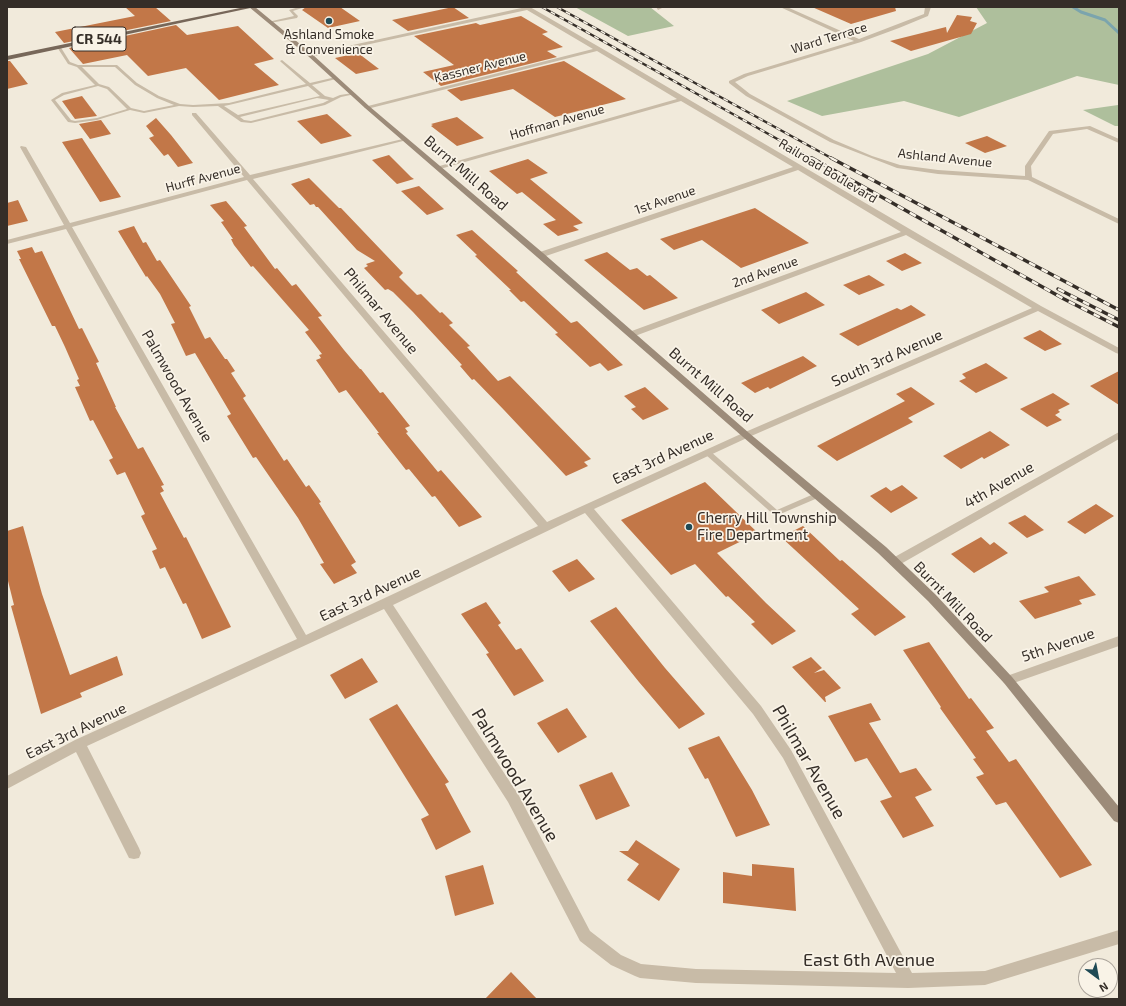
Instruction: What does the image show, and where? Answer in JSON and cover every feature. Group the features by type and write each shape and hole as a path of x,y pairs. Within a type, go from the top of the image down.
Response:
{"main road":[{"name":"Burnt Mill Road","path":"252,7 310,55 367,107 895,562 932,598 1008,680 1119,817"},
{"name":"CR 544","path":"7,58 252,7"}],"street":[{"path":"783,7 859,41"},
{"name":"Ward Terrace","path":"731,82 746,75 859,41 926,15 928,7"},
{"path":"310,55 528,8"},
{"name":"Railroad Boulevard","path":"528,8 907,232 1038,308 1119,351"},
{"name":"Kassner Avenue","path":"367,107 599,49"},
{"name":"Ashland Avenue","path":"731,82 748,95 832,141 899,167 938,172 1029,178 1119,222"},
{"name":"Hoffman Avenue","path":"438,168 682,98"},
{"name":"Philmar Avenue","path":"194,114 545,527"},
{"path":"1029,178 1028,166 1051,132 1088,127 1119,141"},
{"name":"Hurff Avenue","path":"7,242 248,178 405,139"},
{"name":"Palmwood Avenue","path":"23,147 303,640"},
{"name":"1st Avenue","path":"540,255 798,168"},
{"name":"2nd Avenue","path":"632,334 907,232"},
{"name":"South 3rd Avenue","path":"746,435 1038,308"},
{"name":"East 3rd Avenue","path":"7,783 79,744 746,435"},
{"name":"4th Avenue","path":"895,562 1119,435"},
{"name":"Philmar Avenue","path":"587,508 757,710 766,723 787,754 908,981"},
{"name":"Palmwood Avenue","path":"386,603 513,798 585,936 616,960"},
{"name":"5th Avenue","path":"1008,680 1119,641"},
{"path":"79,744 134,853"},
{"name":"East 6th Avenue","path":"616,960 640,971 696,976 908,981 985,978 1119,937"}],"lane":[{"path":"270,22 296,17 291,10 303,7"},
{"path":"59,47 69,63 78,66 116,66 136,84 153,94 179,105"},
{"path":"282,62 324,97"},
{"path":"78,66 98,85 108,88 130,109"},
{"path":"98,85 63,94 53,100 70,120 75,122 97,119 130,109 144,112 179,105 220,105 335,78"},
{"path":"220,105 227,112 237,116 243,121 251,122 324,104 332,99 353,94"},
{"path":"237,116 317,97 332,99"},
{"path":"708,452 776,513 818,495"}],"green space":[{"path":"575,7 650,7 674,26 628,36"},
{"path":"976,7 1119,7 1119,85 1077,76 959,117 904,101 822,116 787,101 928,54 987,23"},
{"path":"1119,103 1119,126 1115,126 1083,110 1118,105"}],"building":[{"path":"125,7 155,7 171,21 64,43 55,32 135,16"},
{"path":"306,7 340,7 360,21 328,28 302,10"},
{"path":"453,7 469,18 408,31 392,20"},
{"path":"812,7 895,7 896,11 851,24"},
{"path":"957,15 972,17 970,21 977,23 971,34 911,51 890,41 946,27 947,33"},
{"path":"521,16 548,32 542,34 563,47 547,51 557,57 441,86 423,72 454,65 414,36 476,23 480,25"},
{"path":"176,25 187,35 238,26 274,59 254,64 279,85 219,100 186,68 148,76 127,55 83,64 69,48"},
{"path":"358,53 379,69 356,74 335,58"},
{"path":"7,61 10,61 28,84 7,89"},
{"path":"564,61 626,99 555,117 513,89 461,101 447,90"},
{"path":"82,96 97,116 75,119 62,101"},
{"path":"327,114 352,136 321,144 297,121"},
{"path":"457,117 484,138 457,146 431,126 433,125 431,124"},
{"path":"156,118 193,163 178,167 168,154 164,156 149,138 154,136 146,126"},
{"path":"101,120 111,134 90,139 79,124"},
{"path":"987,136 1007,146 985,153 965,143"},
{"path":"82,138 121,197 100,202 62,142"},
{"path":"389,155 414,179 397,184 372,160"},
{"path":"528,159 548,173 530,179 583,223 573,226 579,230 558,236 543,224 556,220 522,192 517,194 489,171"},
{"path":"309,178 339,208 341,208 403,273 399,277 417,295 421,294 440,313 442,312 453,323 449,325 470,346 467,347 498,381 510,376 591,459 584,462 588,466 566,476 474,379 472,380 460,366 462,365 413,312 393,292 388,289 385,290 364,268 368,266 366,264 375,261 357,250 318,207 314,204 310,205 291,184"},
{"path":"419,186 444,209 427,215 401,191"},
{"path":"18,200 28,221 7,226 7,203"},
{"path":"226,201 247,226 244,227 275,269 277,268 292,286 296,284 322,316 318,317 344,350 380,393 383,392 410,426 405,428 408,432 406,433 438,472 441,470 482,517 459,527 435,496 432,497 409,469 406,470 346,390 339,393 316,360 321,358 319,355 322,354 305,332 309,330 253,266 251,267 234,245 231,239 233,239 221,222 224,221 210,205"},
{"path":"755,208 809,243 741,268 702,240 674,250 660,239"},
{"path":"134,226 143,243 146,242 157,261 160,260 191,306 189,307 205,339 210,337 235,371 231,373 246,396 243,398 284,461 287,459 306,487 309,485 321,502 319,503 356,562 351,565 357,573 334,584 320,564 324,563 298,518 256,457 253,458 227,416 231,414 195,353 186,356 171,324 175,323 160,294 147,276 146,277 118,231"},
{"path":"472,230 518,271 516,272 571,323 577,321 623,365 608,371 600,363 590,367 555,334 558,333 524,301 521,302 456,235"},
{"path":"32,247 35,253 42,251 79,329 82,328 99,362 96,363 115,407 138,449 143,447 164,485 161,486 164,491 160,493 184,538 186,537 231,627 202,639 186,603 183,604 165,567 160,569 152,551 157,549 141,516 145,514 125,472 117,475 109,460 113,458 93,420 90,421 75,387 80,386 77,380 79,379 65,347 55,326 52,326 19,259 21,259 17,251"},
{"path":"607,252 630,270 637,268 647,276 650,275 678,298 644,310 584,260"},
{"path":"905,253 922,263 902,271 886,261"},
{"path":"869,275 885,285 859,295 843,285"},
{"path":"806,292 825,305 779,324 761,310"},
{"path":"911,305 926,315 858,346 839,334 897,308 901,310"},
{"path":"1040,330 1062,344 1045,351 1023,338"},
{"path":"803,356 817,366 770,389 768,387 755,393 741,383"},
{"path":"986,363 1008,378 976,393 959,381 966,378 962,374"},
{"path":"1119,371 1119,405 1090,386"},
{"path":"645,387 669,409 643,420 631,409 636,407 624,396"},
{"path":"911,387 935,404 908,418 913,422 837,461 817,446 905,401 896,394"},
{"path":"1053,393 1070,404 1058,410 1060,412 1055,415 1062,420 1047,427 1020,409"},
{"path":"990,431 1010,445 984,459 982,457 961,469 943,456"},
{"name":"Cherry Hill Township Fire Department","path":"705,482 758,533 717,553 796,631 772,645 751,624 755,622 728,596 726,597 695,564 671,575 621,520"},
{"path":"902,485 918,498 891,513 870,496 886,487 891,491"},
{"path":"1096,504 1114,516 1085,534 1067,522"},
{"path":"1025,515 1044,530 1027,538 1008,523"},
{"path":"23,526 42,594 70,675 117,656 123,675 80,693 82,697 41,714 11,606 14,605 7,577 7,531"},
{"path":"803,526 840,561 842,560 906,617 875,636 851,614 859,609 781,537"},
{"path":"981,537 990,545 994,542 1008,553 974,573 951,554"},
{"path":"577,559 595,579 569,592 552,571"},
{"path":"1079,576 1096,595 1079,600 1082,604 1035,619 1019,601 1049,592 1044,587"},
{"path":"486,602 501,623 498,625 516,650 521,648 544,681 514,696 486,654 489,653 461,614"},
{"path":"616,607 665,668 705,714 679,729 639,682 590,621"},
{"path":"929,642 969,699 971,698 994,728 986,731 1009,762 1016,759 1092,865 1060,878 1006,802 996,805 976,777 984,774 973,759 976,758 940,708 941,707 903,650"},
{"path":"811,657 822,668 814,673 824,670 841,688 825,697 826,702 792,667"},
{"path":"362,658 378,682 345,699 330,675"},
{"path":"871,703 881,720 869,723 900,773 916,768 932,790 915,797 934,826 903,838 880,801 892,797 867,758 855,762 828,716"},
{"path":"397,704 449,782 445,784 471,832 436,850 421,819 429,815 369,719"},
{"path":"567,708 587,737 558,753 537,723"},
{"path":"719,736 752,790 770,825 736,837 708,778 705,779 688,748"},
{"path":"612,772 630,806 596,820 579,785"},
{"path":"636,840 680,869 659,901 627,880 639,864 619,851 628,851"},
{"path":"752,864 794,868 796,911 723,903 723,872 752,876"},
{"path":"483,865 494,904 455,916 445,876"},
{"path":"511,972 537,999 485,999"}],"waterway":[{"path":"1073,7 1081,12 1105,20 1119,33"}],"railway":[{"path":"542,7 813,159"},
{"path":"557,7 833,159"},
{"path":"812,158 1064,299 1119,327"},
{"path":"831,158 1119,310"},
{"path":"1058,289 1119,320"}],"place":[{"name":"Ashland Smoke & Convenience","path":"329,21"},
{"name":"Cherry Hill Township Fire Department","path":"689,527"}]}
